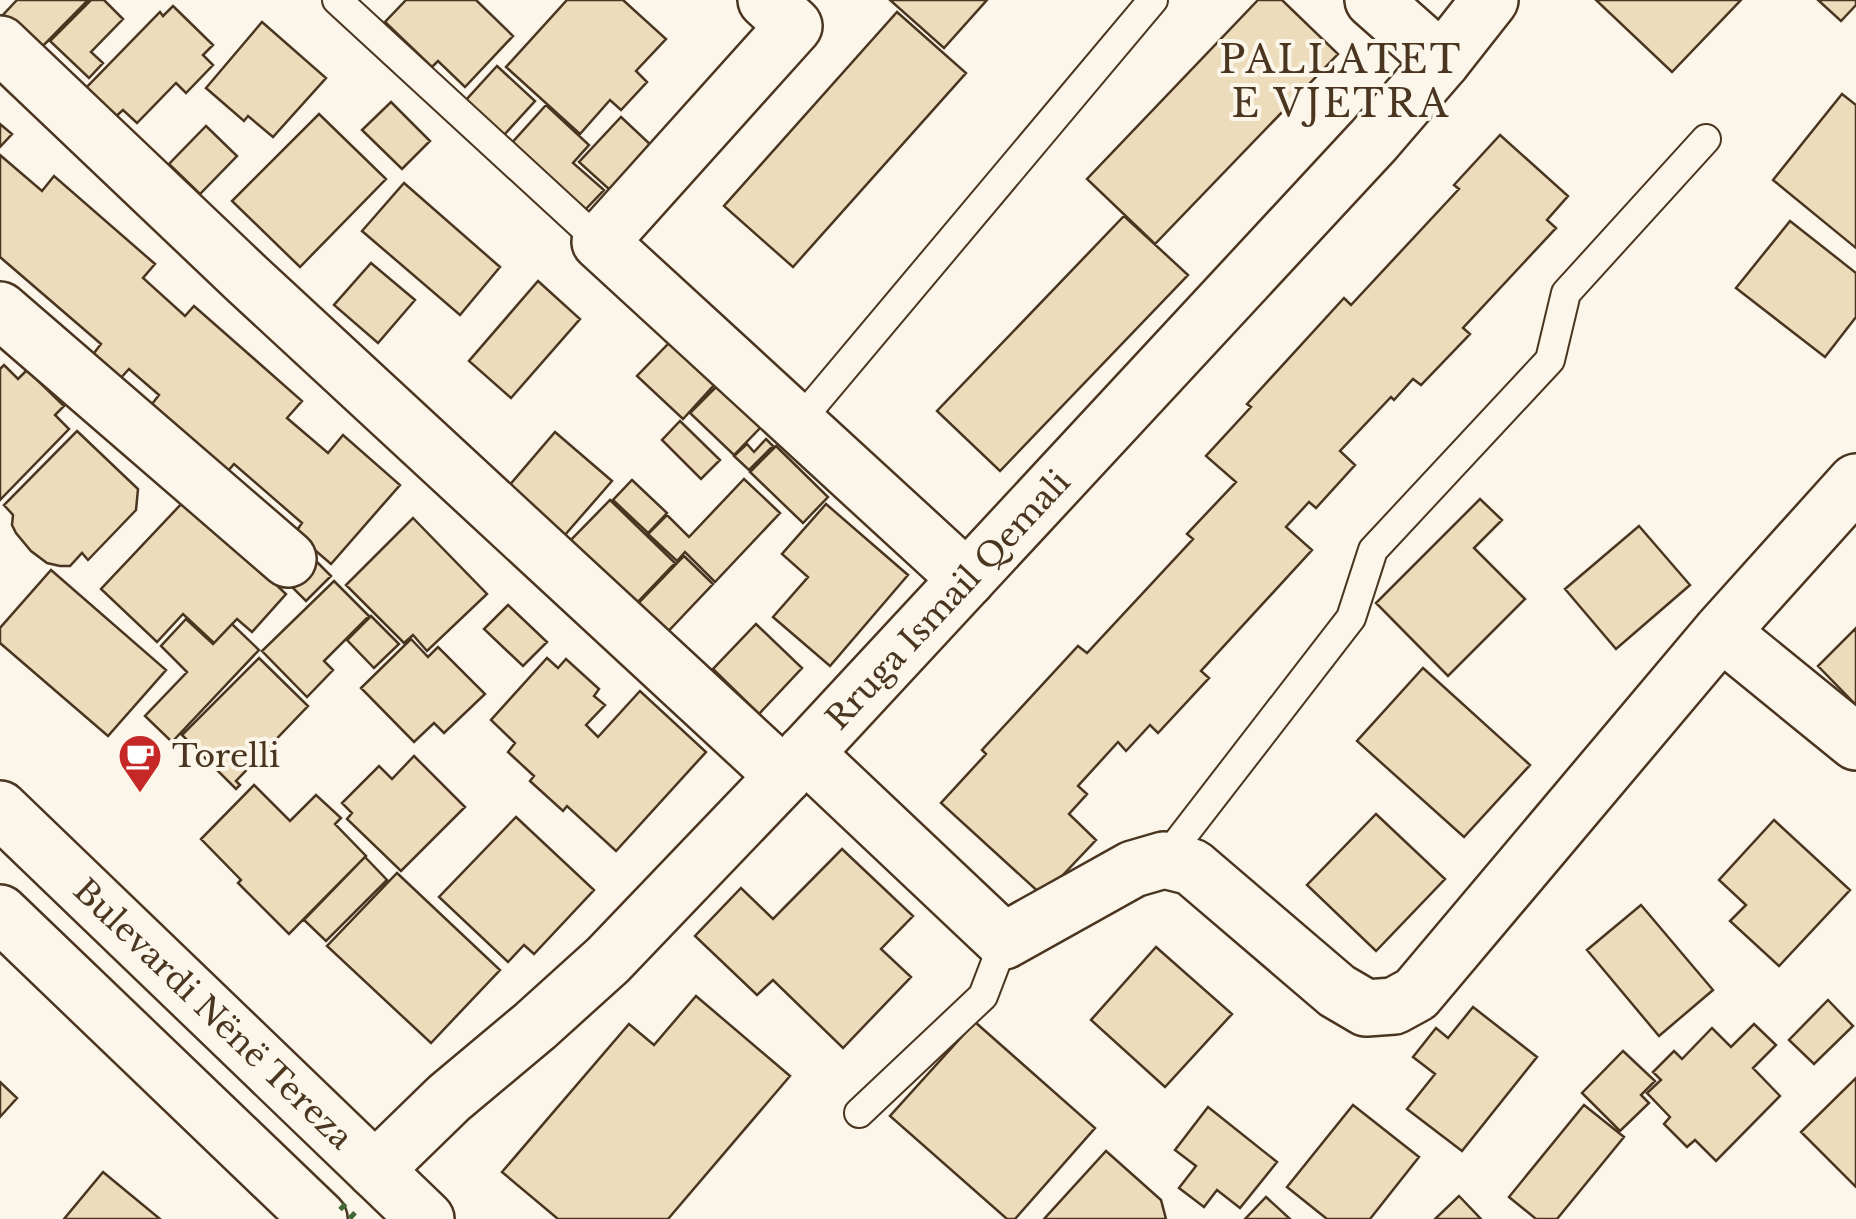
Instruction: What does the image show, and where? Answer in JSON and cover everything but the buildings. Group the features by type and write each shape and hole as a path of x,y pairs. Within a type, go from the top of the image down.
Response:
{"street":[{"path":"1373,0 1442,61"},
{"name":"Rruga Ismail Qemali","path":"376,1170 449,1098 608,960 795,765 1374,140 1490,0"},
{"path":"793,9 600,242 967,579"},
{"path":"0,44 247,279 795,765 1004,942 1132,869 1164,860 1192,867 1337,991 1366,1008 1394,1006 1416,994 1722,632 1856,482"},
{"path":"0,310 288,559"},
{"path":"1722,632 1856,742"},
{"name":"Bulevardi Nënë Tereza","path":"0,809 426,1219"},
{"path":"0,913 320,1219"}],"lane":[{"path":"337,0 600,242"},
{"path":"797,424 1153,0"},
{"path":"1164,860 1351,618 1373,550 1550,360 1566,293 1706,139"},
{"path":"859,1112 983,996 1004,942"}],"hedge":[{"path":"341,1205 356,1219"}],"place":[{"name":"Torelli","path":"140,794"}],"district":[{"name":"PALLATET E VJETRA","path":"1341,80"}]}
